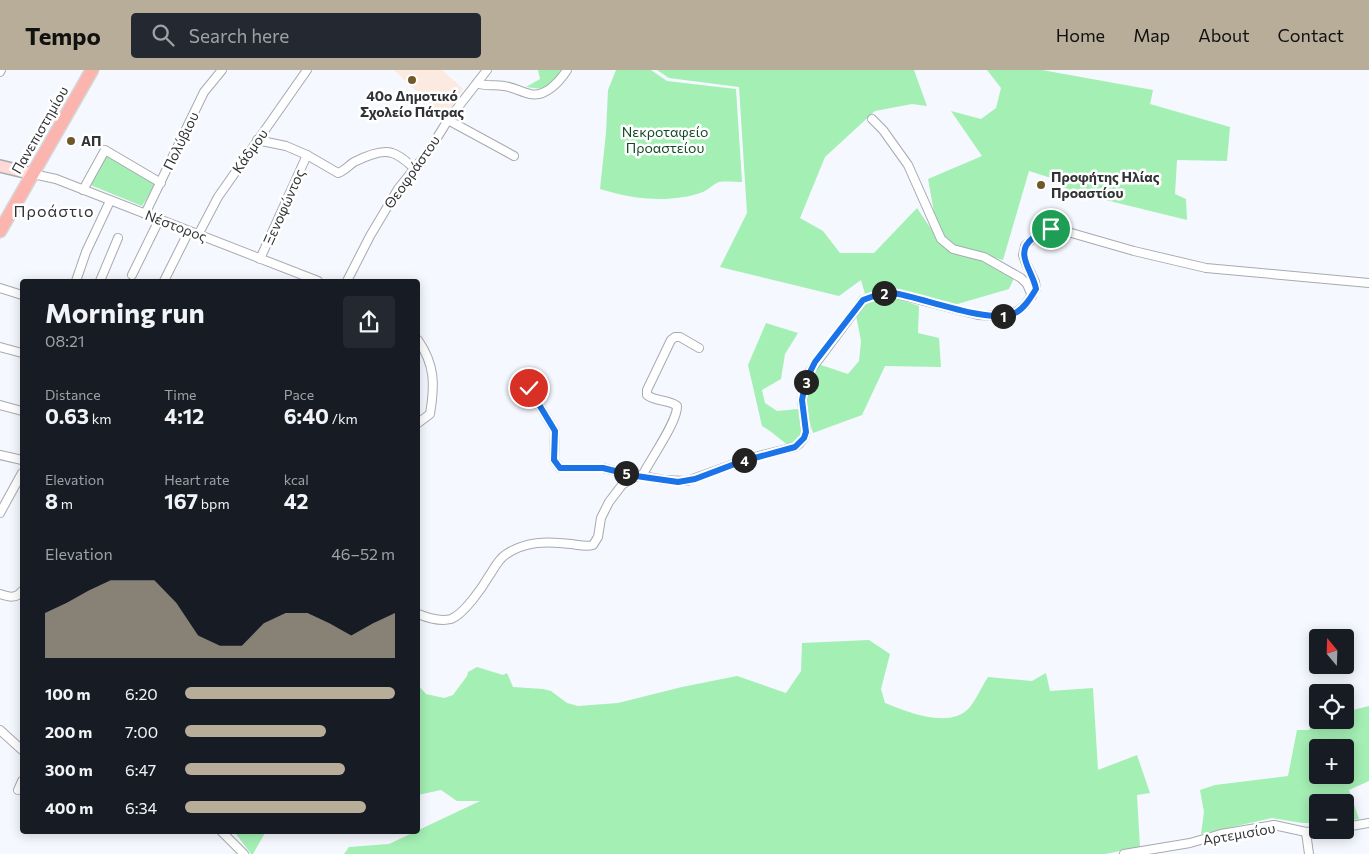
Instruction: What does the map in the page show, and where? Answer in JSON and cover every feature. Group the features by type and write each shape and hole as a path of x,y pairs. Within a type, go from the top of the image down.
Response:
{"main road":[{"name":"Πανεπιστημίου","path":"0,231 92,70"}],"street":[{"name":"Πολύβιου","path":"144,214 161,183 204,92 222,70"},
{"path":"477,83 486,86 509,86 532,95 540,94 552,87 567,70"},
{"name":"Κάδμου","path":"198,235 218,197 304,71"},
{"name":"Θεοφράστου","path":"348,279 388,205 414,168 430,150 448,120 485,71"},
{"path":"872,119 883,130 908,165 941,239 953,249 984,257 1021,278 1028,284 1032,296"},
{"path":"448,120 514,156"},
{"path":"257,140 286,146 307,155 338,173 362,158 386,152 394,153 414,168"},
{"path":"83,190 105,150 161,183"},
{"name":"Ξενοφώντος","path":"260,259 307,155"},
{"path":"0,166 33,174"},
{"name":"Νέστορος","path":"33,174 56,179 313,279"},
{"path":"77,279 86,252 110,201"},
{"path":"132,275 158,220"},
{"path":"529,388 555,431 554,460 560,468 603,468 664,480 686,481 751,458 795,447 799,444 806,432 802,400 810,372 863,300 882,293 899,294 978,315 1011,315 1019,310 1036,289 1035,282 1023,255 1025,246 1029,240 1044,231 1061,230 1134,251 1206,268 1369,283"},
{"path":"165,279 189,232"},
{"path":"101,279 118,238"},
{"path":"0,288 20,294"},
{"path":"420,615 438,620 447,620 455,617 481,588 499,560 520,547 543,542 593,545 598,537 601,518 609,502 622,485 639,476 678,411 677,406 673,402 652,398 647,395 647,390 671,340 675,337 680,337 699,348"},
{"path":"420,343 428,355 434,388 430,414 420,422"},
{"path":"0,347 20,352"},
{"path":"0,405 20,411"},
{"path":"0,455 20,460"},
{"path":"0,512 20,477"},
{"path":"0,594 15,597 20,593"},
{"path":"0,730 20,748"},
{"path":"18,790 20,785"},
{"path":"1354,826 1369,823"},
{"name":"Αρτεμισίου","path":"1124,854 1190,843 1221,834 1274,826 1309,832"},
{"path":"1306,832 1309,854"},
{"path":"224,834 244,854"}],"shaded area":[{"path":"394,70 442,70 463,89 444,117"}],"green space":[{"path":"538,70 563,70 550,84 542,89 526,87 540,79"},
{"name":"Νεκροταφείο Προαστείου","path":"616,70 651,70 667,81 736,89 742,182 719,182 703,192 690,196 664,199 638,198 600,189 608,90"},
{"path":"657,70 914,70 927,106 912,104 875,111 825,157 800,218 823,231 840,253 874,253 917,208 942,245 953,252 985,259 1014,278 1009,289 954,305 887,289 865,294 861,280 839,296 720,267 747,213 739,87 669,78"},
{"path":"987,70 1042,70 1153,90 1150,104 1230,127 1227,161 1177,160 1175,194 1186,199 1187,220 1069,191 1051,178 1029,171 1003,260 959,248 937,229 928,179 982,156 951,111 981,119 996,108 1001,88"},
{"path":"105,154 156,184 142,206 88,184"},
{"path":"880,297 893,297 919,306 918,333 939,338 941,367 885,366 862,415 813,433 805,407 808,386 818,364 848,374 859,361 861,341 856,315 861,307"},
{"path":"766,323 798,333 785,354 781,379 762,390 765,403 777,411 798,409 801,430 795,442 789,446 762,426 748,365"},
{"path":"869,640 890,654 881,689 885,703 905,711 929,717 952,717 962,714 973,703 988,677 1032,681 1046,673 1050,691 1093,688 1098,770 1137,755 1150,793 1137,795 1140,847 1105,854 344,854 349,847 389,844 410,834 420,834 420,829 480,801 457,801 441,790 420,795 420,687 426,694 444,698 453,695 468,672 477,667 503,675 507,673 513,687 551,691 567,703 578,706 618,703 737,676 786,693 801,671 802,643"},
{"path":"1369,706 1369,781 1349,790 1350,794 1309,794 1309,823 1272,818 1201,834 1204,812 1200,790 1215,785 1288,776 1297,730 1354,729 1354,710"},
{"path":"1354,804 1359,819 1354,820"},
{"path":"236,834 264,834 253,854 251,854"}],"place":[{"name":"40ο Δημοτικό Σχολείο Πάτρας","path":"412,80"},
{"name":"ΑΠ","path":"71,141"},
{"name":"Προφήτης Ηλίας Προαστίου","path":"1041,185"}],"district":[{"name":"Προάστιο","path":"54,211"}],"route":[{"path":"529,388 555,431 554,460 560,468 603,468 636,476 678,482 695,479 751,458 795,447 799,444 806,432 802,400 806,380 815,362 863,300 882,293 893,293 978,315 1011,315 1025,304 1036,289 1035,282 1023,255 1025,246 1036,235 1051,229"}]}
